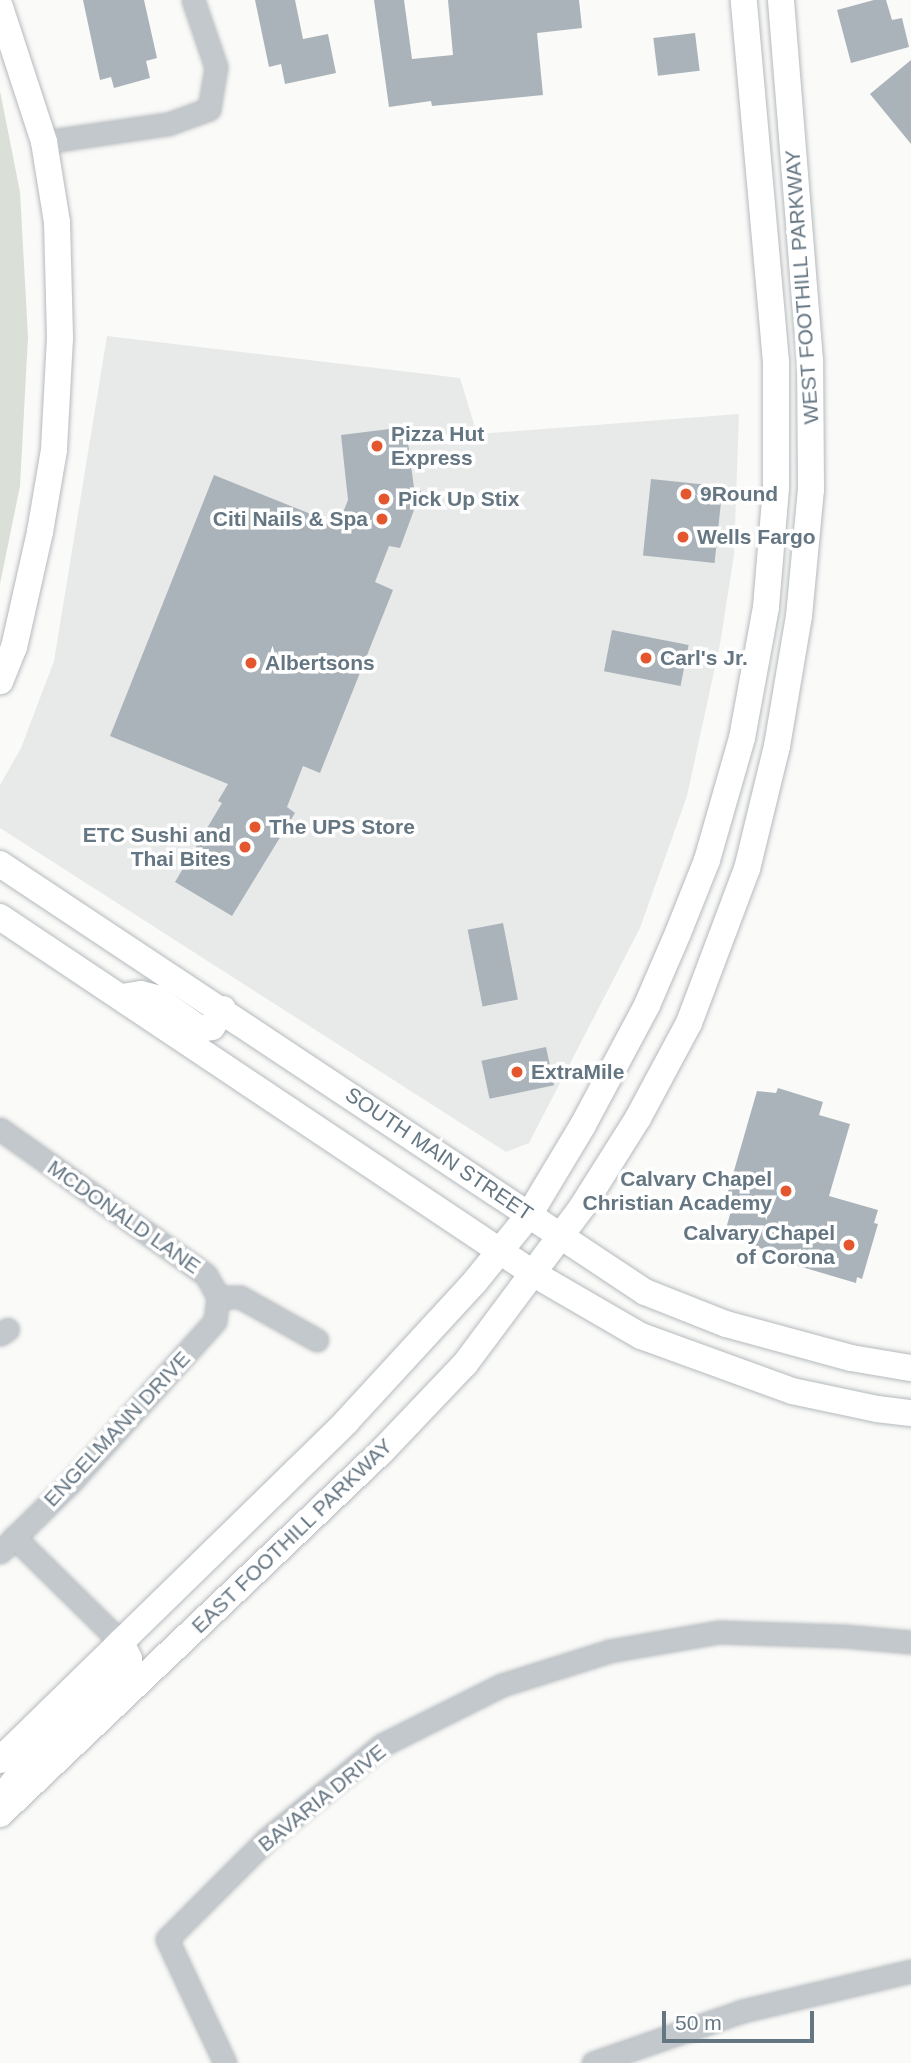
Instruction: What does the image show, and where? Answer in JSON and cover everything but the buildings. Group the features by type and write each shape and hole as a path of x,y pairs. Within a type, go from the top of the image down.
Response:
{"main road":[{"name":"WEST FOOTHILL PARKWAY","path":"530,1215 583,1125 648,1005 707,860 742,737 754,679 766,607 772,541 776,385 744,0"},
{"name":"WEST FOOTHILL PARKWAY","path":"561,1236 638,1118 689,1023 747,869 777,746 799,615 811,491 810,361 781,0"},
{"path":"0,6 44,142 57,222 60,338 54,450 34,564 14,648 0,681"},
{"name":"SOUTH MAIN STREET","path":"0,864 223,1009 645,1292 726,1324 851,1358 911,1368"},
{"path":"0,917 534,1274 640,1336 708,1363 792,1391 877,1409 911,1413"},
{"path":"122,997 141,994 156,998 200,1029 212,1027 223,1009"},
{"name":"EAST FOOTHILL PARKWAY","path":"0,1760 346,1422 430,1334 530,1215"},
{"name":"EAST FOOTHILL PARKWAY","path":"0,1814 383,1450 465,1364 561,1236"},
{"path":"0,1801 30,1760 119,1676 129,1659 121,1642"}],"street":[{"path":"44,142 168,124 209,109 216,66 193,0"},
{"name":"MCDONALD LANE","path":"0,1129 206,1275 218,1297"},
{"path":"218,1297 240,1297 317,1340"},
{"name":"ENGELMANN DRIVE","path":"7,1545 71,1482 215,1321 218,1297"},
{"path":"7,1545 121,1642"},
{"name":"BAVARIA DRIVE","path":"225,2063 167,1939 267,1839 383,1745 502,1685 609,1651 719,1632 844,1636 911,1642"},
{"path":"593,2063 742,2011 911,1971"}],"shaded area":[{"path":"0,91 20,192 28,337 20,486 0,584"},
{"path":"107,336 460,378 477,434 739,414 734,555 720,644 687,796 640,928 529,1143 506,1152 0,828 0,785 21,748 54,661"}],"place":[{"name":"Pizza Hut Express","path":"377,446"},
{"name":"9Round","path":"686,494"},
{"name":"Pick Up Stix","path":"384,499"},
{"name":"Citi Nails & Spa","path":"382,519"},
{"name":"Wells Fargo","path":"683,537"},
{"name":"Carl's Jr.","path":"646,658"},
{"name":"Albertsons","path":"251,663"},
{"name":"The UPS Store","path":"255,827"},
{"name":"ETC Sushi and Thai Bites","path":"245,847"},
{"name":"ExtraMile","path":"517,1072"},
{"name":"Calvary Chapel Christian Academy","path":"786,1191"},
{"name":"Calvary Chapel of Corona","path":"849,1245"}]}
